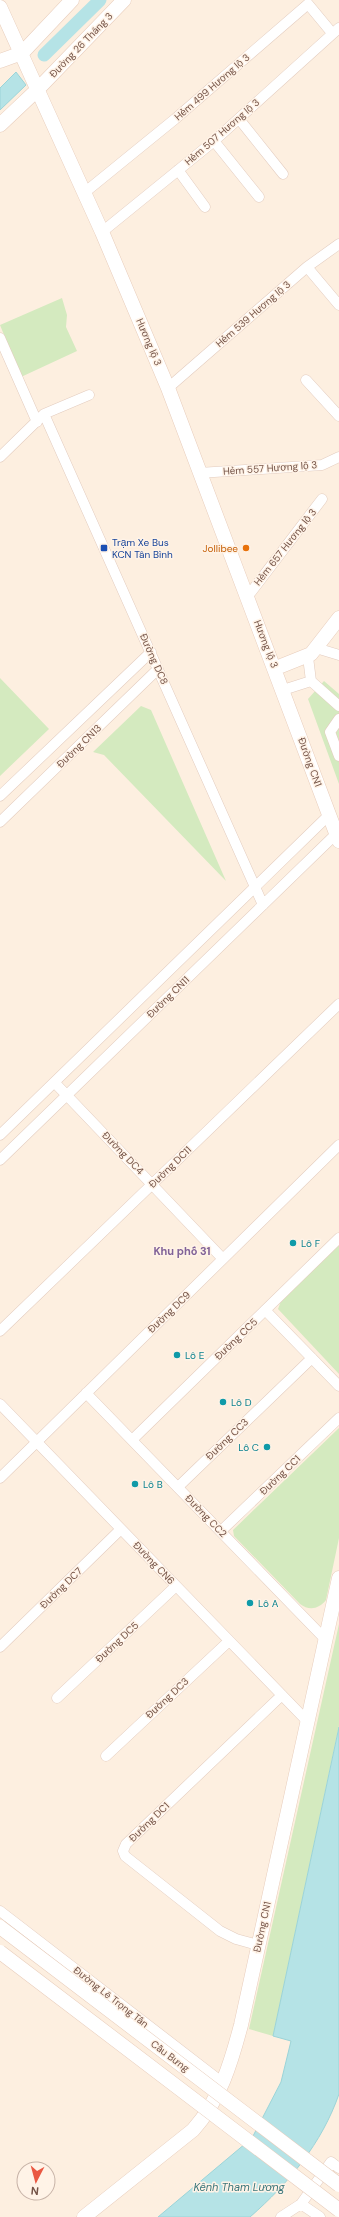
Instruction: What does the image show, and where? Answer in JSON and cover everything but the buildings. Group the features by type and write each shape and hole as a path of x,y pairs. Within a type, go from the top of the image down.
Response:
{"street":[{"path":"0,60 24,57 72,0"},
{"name":"Đường 26 Tháng 3","path":"0,125 36,83 124,0"},
{"name":"Hẻm 499 Hương lộ 3","path":"84,193 175,119 308,4 336,31"},
{"name":"Hương lộ 3","path":"1,16 24,57 36,83 102,232 168,388 199,473 276,668 282,687"},
{"name":"Hẻm 507 Hương lộ 3","path":"102,232 214,141 336,31"},
{"path":"239,118 283,174"},
{"path":"214,141 259,197"},
{"path":"178,170 205,207"},
{"name":"Hẻm 539 Hương lộ 3","path":"168,388 307,267 339,244"},
{"path":"307,267 339,304"},
{"path":"0,338 37,422"},
{"path":"306,380 339,416"},
{"path":"0,457 44,414 89,395"},
{"name":"Đường DC8","path":"44,414 263,905"},
{"name":"Hẻm 557 Hương lộ 3","path":"199,473 322,465 339,457"},
{"name":"Hẻm 657 Hương lộ 3","path":"248,596 322,499"},
{"path":"276,668 312,652 339,618"},
{"name":"Đường CN13","path":"0,796 151,652"},
{"path":"312,652 339,655"},
{"path":"311,681 312,652"},
{"name":"Đường CN13","path":"0,822 158,669"},
{"path":"282,687 311,681"},
{"path":"311,681 339,706"},
{"name":"Đường CN1","path":"282,687 338,838"},
{"path":"339,719 330,732 339,756"},
{"name":"Đường CN11","path":"0,1135 329,815"},
{"name":"Đường CN11","path":"0,1160 263,905 338,838"},
{"name":"Đường DC11","path":"0,1331 339,1004"},
{"name":"Đường DC4","path":"55,1083 223,1259"},
{"name":"Đường DC9","path":"0,1478 339,1146"},
{"name":"Đường CC5","path":"132,1440 339,1238"},
{"path":"265,1310 339,1386"},
{"name":"Đường CC3","path":"178,1487 312,1358"},
{"name":"Đường CC2","path":"86,1393 326,1640"},
{"name":"Đường CN6","path":"0,1404 308,1722"},
{"name":"Đường CC1","path":"221,1531 339,1418"},
{"name":"Đường DC7","path":"0,1646 121,1529"},
{"name":"Đường CN1","path":"84,2217 193,2130 208,2112 223,2083 234,2050 339,1578"},
{"name":"Đường DC5","path":"57,1698 176,1586"},
{"name":"Đường DC3","path":"106,1756 229,1641"},
{"name":"Đường DC1","path":"258,1945 236,1939 220,1931 125,1856 123,1851 126,1844 282,1695"},
{"name":"Đường Lê Trọng Tấn","path":"0,1911 223,2083"},
{"name":"Cầu Bưng","path":"0,1927 339,2185"},
{"name":"Cầu Bưng","path":"0,1952 339,2210"},
{"path":"281,2217 301,2204 335,2165"},
{"path":"301,2204 320,2217"}],"green space":[{"path":"62,298 67,315 66,327 77,351 21,377 0,325"},
{"path":"0,678 49,729 0,776"},
{"path":"324,681 339,694 339,784 308,699"},
{"path":"141,706 151,710 226,881 104,755 93,752"},
{"path":"339,1245 339,1374 278,1309 281,1301"},
{"path":"339,1428 339,1538 326,1600 317,1607 307,1608 300,1604 234,1536 233,1530"},
{"path":"339,1624 339,1726 273,2036 249,2029"}],"water":[{"path":"16,72 26,85 0,110 0,88"},
{"name":"Kênh Tham Lương","path":"339,1727 339,2094 323,2129 303,2161 278,2190 250,2217 158,2217 252,2138 281,2082 291,2041 273,2036"}],"waterway":[{"path":"44,55 100,0"}],"place":[{"name":"Trạm Xe Bus KCN Tân Bình","path":"104,548"},
{"name":"Jollibee","path":"246,548"},
{"name":"Lô F","path":"293,1243"},
{"name":"Lô E","path":"177,1355"},
{"name":"Lô D","path":"223,1402"},
{"name":"Lô C","path":"267,1447"},
{"name":"Lô B","path":"135,1484"},
{"name":"Lô A","path":"250,1603"}],"district":[{"name":"Khu phố 31","path":"182,1251"}]}
